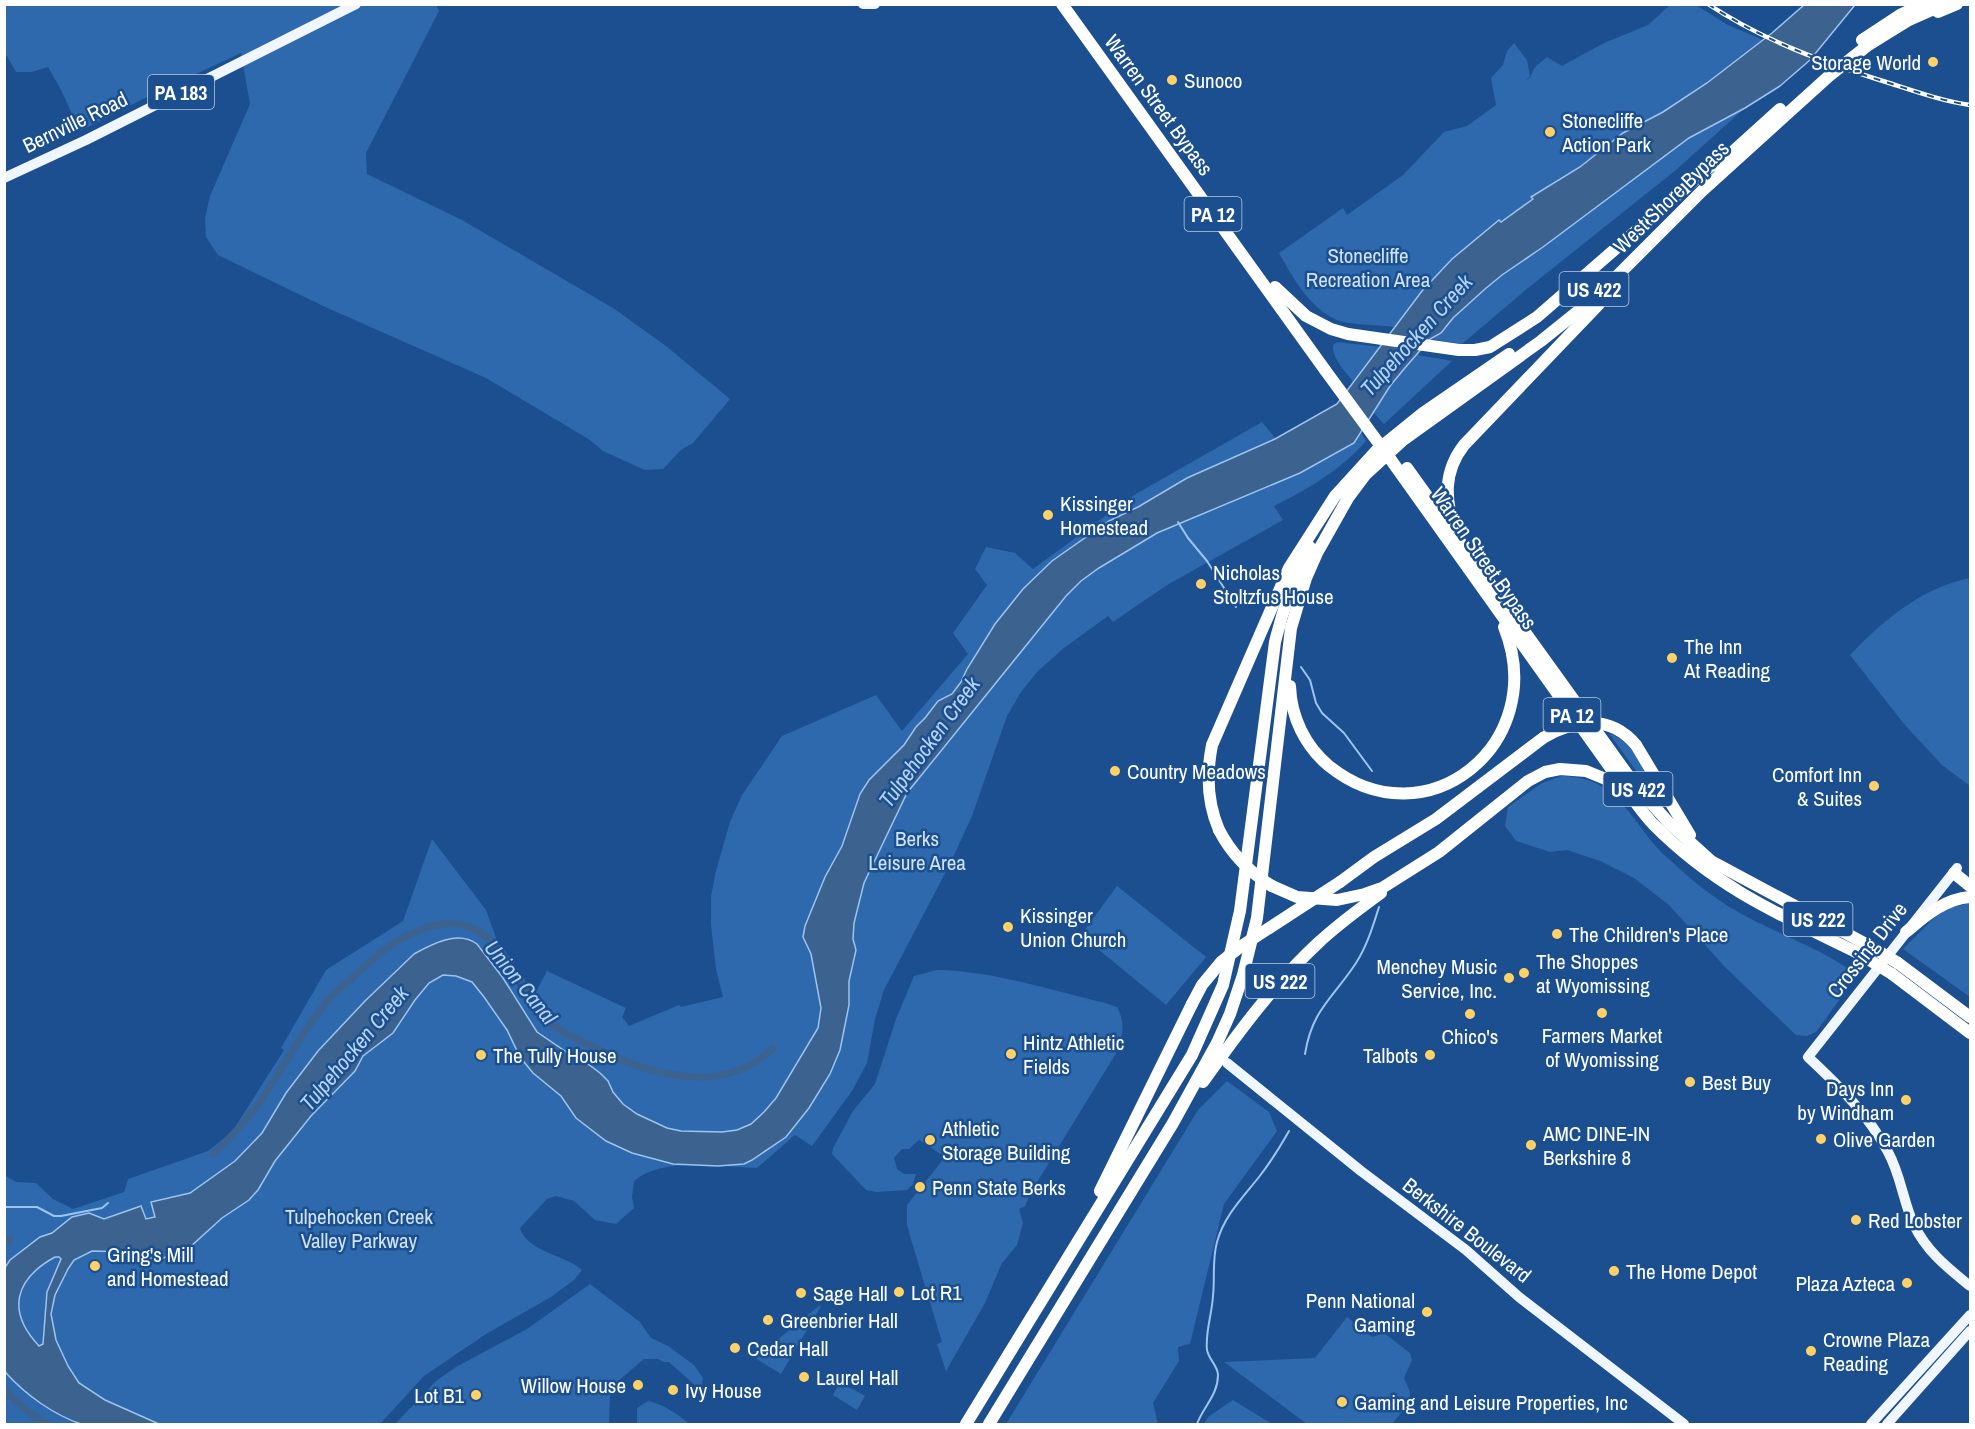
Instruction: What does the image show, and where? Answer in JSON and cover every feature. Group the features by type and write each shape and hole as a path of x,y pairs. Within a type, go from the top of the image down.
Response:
{"highway":[{"name":"Warren Street Bypass","path":"1062,4 1394,458 1459,540 1646,798 1711,861 1899,969 1971,1017"},
{"name":"Warren Street Bypass","path":"1072,4 1272,290"},
{"path":"1863,39 1911,4"},
{"name":"West Shore Bypass","path":"1358,469 1423,413 1515,350 1579,302 1760,126 1863,39 1900,15 1923,4"},
{"name":"West Shore Bypass","path":"1292,628 1306,578 1317,553 1348,498 1366,474 1402,441 1563,324 1597,296 1702,191 1796,105 1867,46 1909,20 1945,4"},
{"path":"1890,32 1957,4"},
{"path":"1272,290 1314,321 1348,334 1459,350 1490,347 1530,322 1686,185 1809,84"},
{"name":"US 422","path":"1459,540 1449,509 1447,489 1450,470 1459,451 1556,346 1616,287 1649,245"},
{"name":"Warren Street Bypass","path":"1394,458 1494,606 1652,823 1684,853 1757,904 1862,949"},
{"path":"1046,1294 1192,1055 1223,985 1240,912 1269,673 1283,609 1297,572 1321,527 1358,469"},
{"name":"US 422","path":"1358,469 1335,496 1288,568 1215,735 1208,765 1210,804 1219,830 1234,855 1254,875 1298,897 1337,900 1365,894 1382,888 1416,867"},
{"path":"1292,628 1290,698 1295,716 1309,745 1324,761 1355,782 1376,790 1409,792 1442,785 1468,770 1490,750 1506,724 1514,696 1514,668 1509,642 1494,606"},
{"path":"1173,1123 1230,1014 1243,975 1257,918 1292,628"},
{"name":"US 222","path":"966,1425 1046,1294 1202,985 1221,962 1240,947 1436,819 1543,738 1565,726 1581,722 1599,723 1619,731 1636,745 1689,835 1771,894"},
{"name":"US 222","path":"989,1425 1173,1123 1252,1013 1291,969 1318,943 1534,777 1560,769 1586,771 1608,780 1652,823"},
{"path":"1956,870 1971,878"},
{"path":"1956,870 1971,886"},
{"path":"1905,932 1942,905 1959,898 1971,897"},
{"name":"Warren Street Bypass","path":"1899,969 1905,984 1971,1032"},
{"path":"1899,969 1941,988 1971,1010"},
{"path":"1905,984 1971,1042"}],"main road":[{"name":"Bernville Road","path":"4,178 86,140 356,4"},
{"path":"863,4 875,4"},
{"name":"Crossing Drive","path":"1956,870 1808,1057 1847,1094 1879,1136 1894,1164 1921,1238 1937,1259 1971,1286"},
{"name":"Berkshire Boulevard","path":"1227,1063 1369,1178 1466,1250 1519,1297 1684,1425"},
{"path":"1871,1425 1971,1315"},
{"path":"1887,1425 1971,1331"}],"green space":[{"path":"4,5 436,5 439,11 366,153 367,174 462,220 613,308 666,346 730,399 693,443 681,450 663,469 645,470 603,451 590,440 486,378 323,306 218,255 206,237 205,218 210,196 250,104 241,53 80,131 48,67 32,72 16,72 5,53"},
{"name":"Tulpehocken Creek Valley Parkway","path":"1670,5 1696,5 1728,25 1763,40 1795,73 1780,86 1745,108 1676,170 1528,288 1462,344 1430,339 1418,355 1452,361 1384,424 1373,412 1361,433 1366,441 1357,451 1323,478 1274,506 1283,520 1167,585 1113,622 1108,616 1064,648 1037,672 1021,692 1007,716 972,816 950,864 884,990 875,1019 867,1063 852,1091 812,1146 795,1135 757,1168 693,1165 661,1168 647,1173 634,1181 632,1197 634,1208 616,1224 595,1220 574,1201 556,1196 547,1199 520,1228 530,1243 582,1270 574,1280 551,1297 486,1334 424,1376 380,1424 7,1424 4,1422 4,1175 16,1182 36,1183 53,1199 73,1209 124,1192 128,1179 208,1151 232,1132 284,1050 281,1048 326,970 403,921 432,839 486,910 508,971 530,1003 547,971 626,1008 622,1017 629,1026 679,1005 681,1007 723,997 716,969 711,925 711,896 716,871 730,822 742,795 782,736 876,695 902,731 968,654 953,633 987,585 975,569 986,547 1015,553 1033,569 1134,495 1262,422 1276,439 1337,403 1354,383 1337,360 1333,345 1337,342 1381,347 1395,327 1340,321 1320,310 1304,293 1279,253 1343,208 1347,215 1403,175 1444,132 1467,126 1496,105 1491,78 1503,65 1507,51 1514,43 1527,60 1530,76 1526,81 1531,76 1534,68 1547,57 1562,66 1604,43 1648,25"},
{"path":"1970,578 1970,786 1942,765 1904,724 1850,655 1876,629 1920,597 1953,582"},
{"path":"1609,733 1633,751 1650,776 1659,796 1644,782"},
{"path":"1562,776 1583,779 1613,794 1656,847 1696,883 1724,904 1858,974 1816,1032 1807,1036 1796,1035 1726,968 1669,905 1634,878 1600,861 1567,850 1550,852 1516,841 1505,826 1508,807 1542,783"},
{"path":"1117,886 1206,957 1166,1005 1081,935"},
{"path":"1970,903 1970,997 1903,949 1942,910"},
{"path":"937,970 1001,977 1105,1003 1117,1007 1122,1019 1122,1036 1115,1055 1031,1192 1025,1206 1019,1209 1023,1223 1017,1245 1002,1263 985,1303 946,1371 937,1344 942,1342 907,1224 907,1205 945,1157 919,1140 909,1149 902,1149 894,1158 897,1169 904,1174 916,1174 913,1184 907,1190 877,1192 866,1190 832,1154 853,1111 875,1084 896,1019 914,976"},
{"path":"1227,1081 1269,1112 1277,1131 1224,1204 1190,1344 1178,1347 1179,1361 1153,1403 1158,1424 1006,1424 1198,1110"},
{"path":"590,1284 640,1322 651,1338 668,1346 694,1365 703,1378 701,1387 698,1388 669,1362 644,1359 618,1381 610,1395 609,1424 395,1424 436,1381 456,1367 527,1329"},
{"path":"821,1306 781,1374 755,1358"},
{"path":"1347,1317 1372,1337 1384,1333 1410,1353 1412,1360 1404,1378 1410,1392 1409,1403 1392,1424 1307,1424 1224,1362 1315,1358"},
{"path":"840,1382 865,1396 857,1410 833,1395"},
{"path":"1233,1400 1272,1424 1204,1424 1208,1417"},
{"path":"648,1401 670,1410 689,1424 637,1424 637,1408"}],"water":[{"name":"Tulpehocken Creek","path":"1804,5 1855,5 1810,60 1780,86 1689,138 1485,289 1453,318 1441,333 1430,339 1404,369 1390,386 1354,443 1300,473 1157,533 1099,568 1066,596 907,793 864,883 854,923 853,939 856,950 849,981 849,1005 840,1050 830,1074 809,1108 786,1137 744,1164 718,1166 673,1164 632,1153 606,1141 576,1118 561,1096 533,1073 520,1057 507,1030 472,982 456,976 443,975 429,983 393,1033 363,1056 355,1071 311,1116 275,1161 258,1190 249,1200 222,1218 190,1247 161,1259 141,1257 127,1252 92,1251 74,1260 68,1269 55,1295 51,1314 56,1340 68,1366 79,1383 105,1400 159,1424 81,1424 41,1404 7,1374 5,1371 4,1269 10,1260 40,1237 52,1233 72,1217 89,1213 104,1219 141,1206 146,1219 155,1217 151,1202 190,1193 235,1161 262,1133 286,1093 318,1051 365,1001 414,954 445,940 462,938 477,944 503,978 537,1032 600,1073 623,1104 637,1114 667,1128 681,1131 722,1132 737,1130 751,1124 776,1098 818,1028 821,1008 811,954 803,937 805,926 825,877 842,846 860,794 869,780 904,745 938,701 952,694 995,624 1023,589 1052,561 1109,521 1187,478 1275,439 1337,404 1422,291 1452,259 1499,220 1501,222 1533,199 1531,197 1580,167 1623,133 1663,112 1707,83","holes":["59,1257 61,1259 47,1292 43,1344 39,1346 22,1320 19,1308 20,1297 31,1275 41,1266"]}],"waterway":[{"path":"1178,522 1207,561 1236,607"},
{"path":"1301,667 1310,680 1316,703 1322,713 1344,733 1372,771"},
{"path":"1305,1054 1318,1014 1360,956 1379,907"},
{"name":"Union Canal","path":"213,1154 254,1109 308,1026 333,995 394,943 408,935 436,925 453,923 469,926 482,933 505,956 539,1011 550,1023 579,1040 636,1065 660,1072 708,1077 731,1073 753,1063 773,1048"},
{"path":"1197,1424 1216,1389 1218,1375 1207,1350 1217,1242 1229,1215 1267,1166 1289,1131"},
{"path":"4,1207 37,1207 54,1216 61,1216 102,1208 108,1203"},
{"name":"Union Canal","path":"4,1246 10,1239"},
{"name":"Union Canal","path":"4,1388 24,1409 48,1424"}],"railway":[{"path":"1708,4 1750,29 1817,58 1928,95 1970,105"}],"place":[{"name":"Storage World","path":"1933,62"},
{"name":"Sunoco","path":"1172,80"},
{"name":"Stonecliffe Action Park","path":"1550,132"},
{"name":"Kissinger Homestead","path":"1048,515"},
{"name":"Nicholas Stoltzfus House","path":"1201,584"},
{"name":"The Inn At Reading","path":"1672,658"},
{"name":"Country Meadows","path":"1115,771"},
{"name":"Comfort Inn & Suites","path":"1874,786"},
{"name":"Kissinger Union Church","path":"1008,927"},
{"name":"The Children's Place","path":"1557,934"},
{"name":"The Shoppes at Wyomissing","path":"1524,973"},
{"name":"Menchey Music Service, Inc.","path":"1509,978"},
{"name":"Farmers Market of Wyomissing","path":"1602,1013"},
{"name":"Chico's","path":"1470,1014"},
{"name":"Hintz Athletic Fields","path":"1011,1054"},
{"name":"The Tully House","path":"481,1055"},
{"name":"Talbots","path":"1430,1055"},
{"name":"Best Buy","path":"1690,1082"},
{"name":"Days Inn by Windham","path":"1906,1100"},
{"name":"Olive Garden","path":"1821,1139"},
{"name":"Athletic Storage Building","path":"930,1140"},
{"name":"AMC DINE-IN Berkshire 8","path":"1531,1145"},
{"name":"Penn State Berks","path":"920,1187"},
{"name":"Red Lobster","path":"1856,1220"},
{"name":"Gring's Mill and Homestead","path":"95,1266"},
{"name":"The Home Depot","path":"1614,1271"},
{"name":"Plaza Azteca","path":"1907,1283"},
{"name":"Lot R1","path":"899,1292"},
{"name":"Sage Hall","path":"801,1293"},
{"name":"Penn National Gaming","path":"1427,1312"},
{"name":"Greenbrier Hall","path":"768,1320"},
{"name":"Cedar Hall","path":"735,1348"},
{"name":"Crowne Plaza Reading","path":"1811,1351"},
{"name":"Laurel Hall","path":"804,1377"},
{"name":"Willow House","path":"638,1385"},
{"name":"Ivy House","path":"673,1390"},
{"name":"Lot B1","path":"476,1395"},
{"name":"Gaming and Leisure Properties, Inc","path":"1342,1402"}],"park label":[{"name":"Stonecliffe Recreation Area","path":"1368,267"},
{"name":"Berks Leisure Area","path":"917,850"}]}
